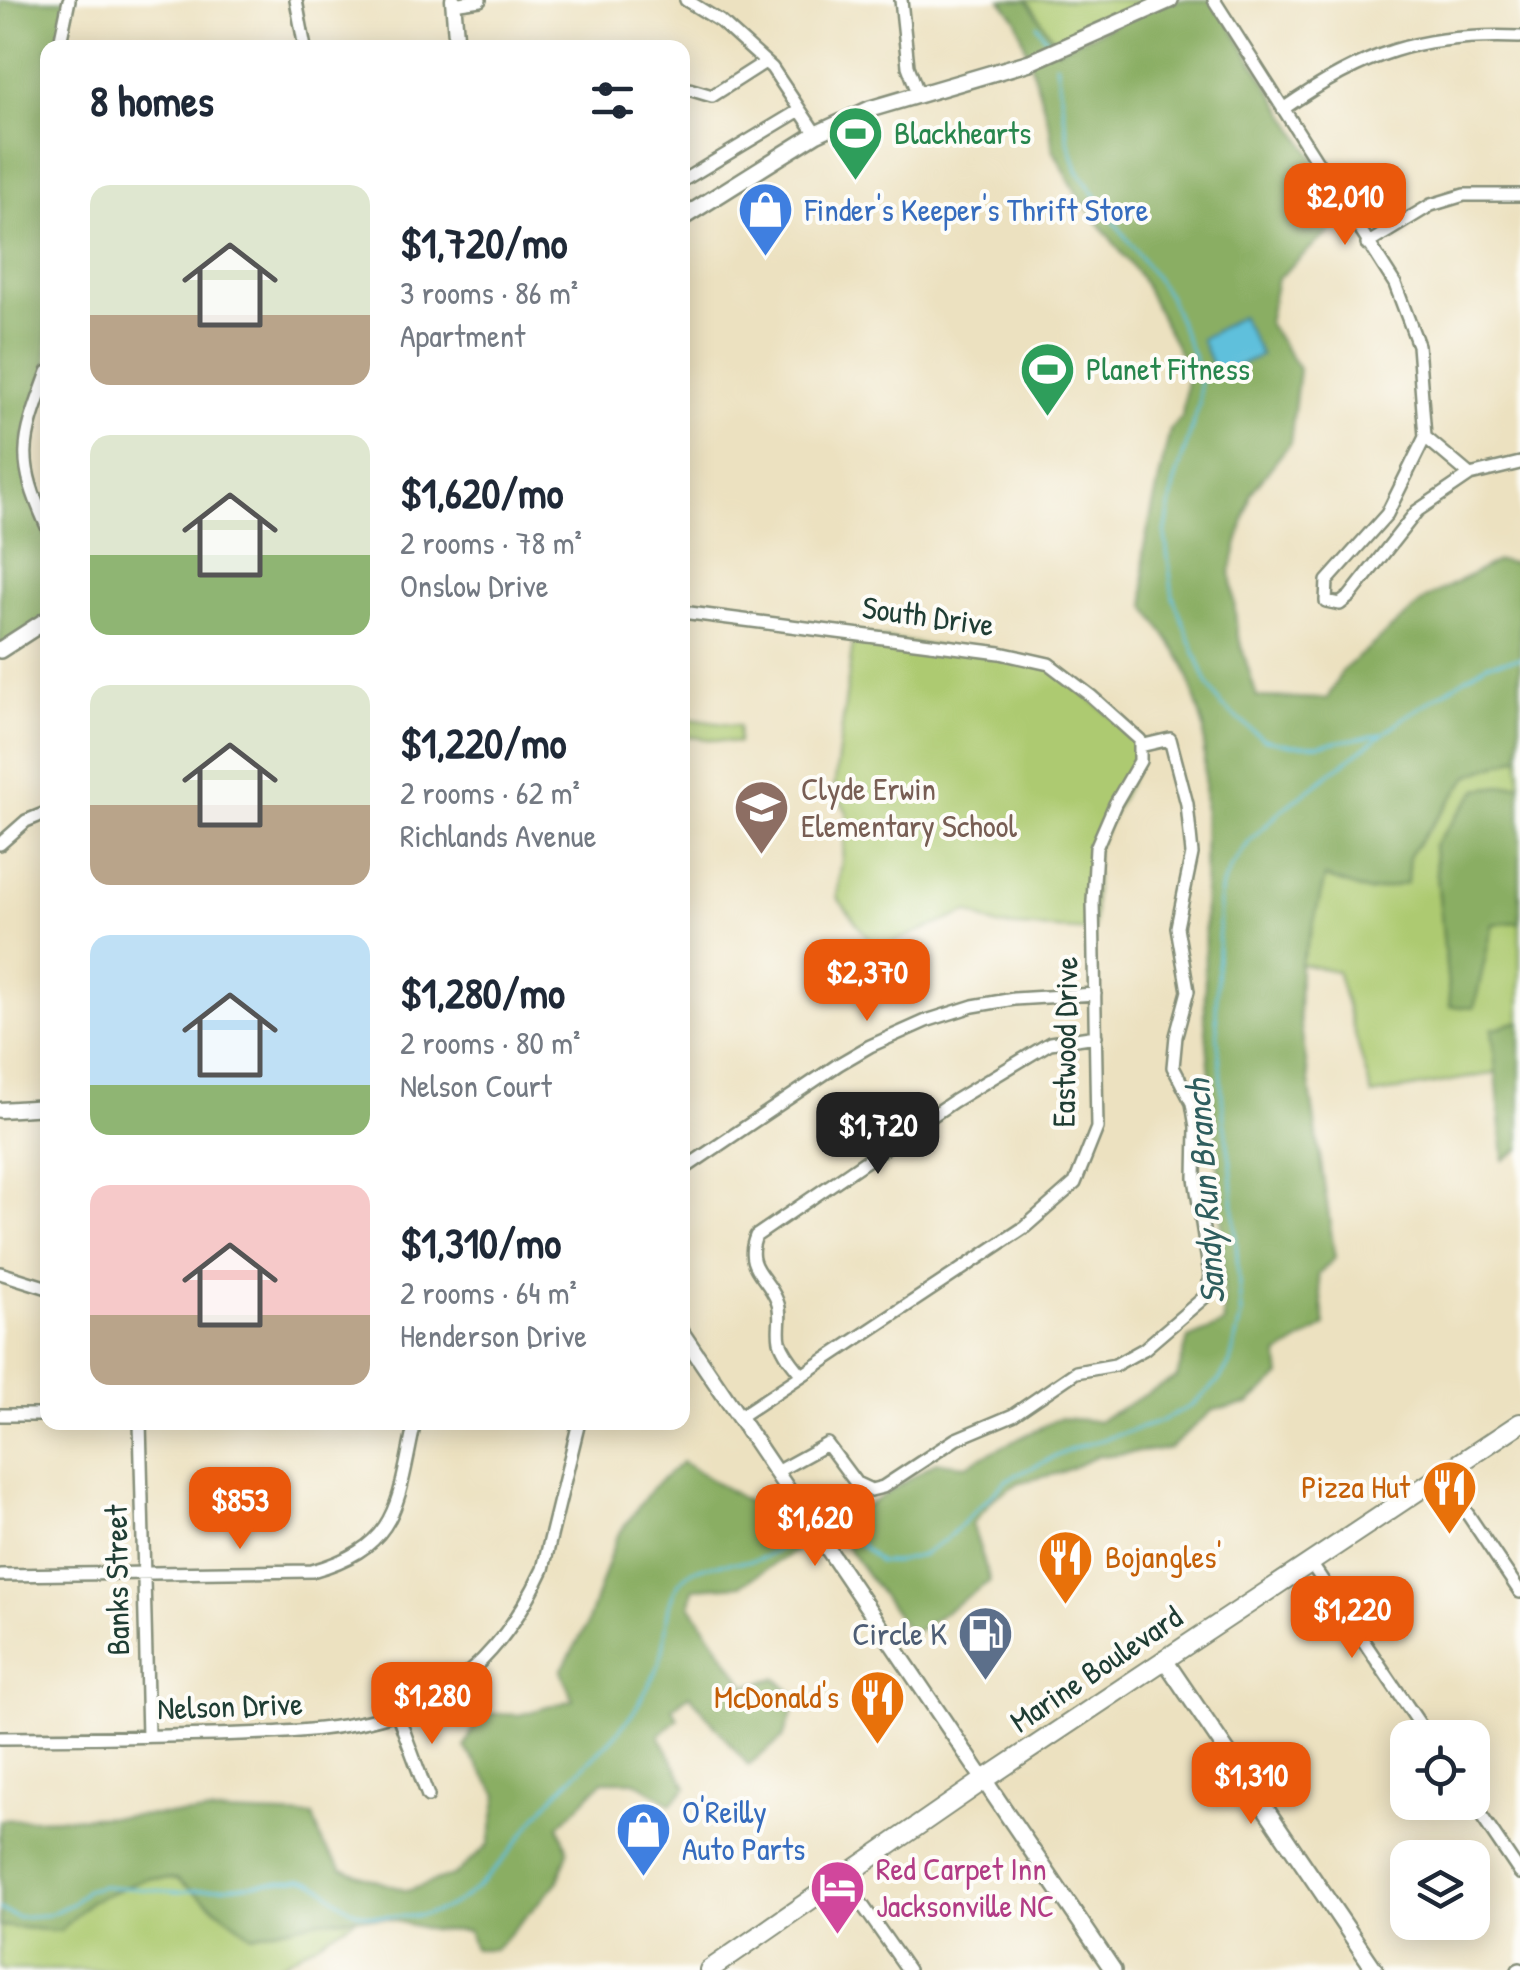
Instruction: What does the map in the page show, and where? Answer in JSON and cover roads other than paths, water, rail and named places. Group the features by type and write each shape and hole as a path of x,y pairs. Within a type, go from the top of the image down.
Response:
{"main road":[{"path":"690,213 816,134 870,109 1030,62 1170,0"},
{"path":"0,650 40,624"},
{"name":"Marine Boulevard","path":"713,1969 842,1876 1520,1422"},
{"path":"1164,1659 1375,1970"},
{"path":"984,1780 1114,1970"}],"street":[{"path":"61,40 69,0"},
{"path":"296,0 304,40"},
{"path":"456,40 453,2 480,0"},
{"path":"686,0 720,21 765,62 816,134"},
{"path":"901,0 908,66 918,94"},
{"path":"1214,0 1395,284 1418,345 1425,437 1387,514 1328,581 1326,602 1340,604 1350,596 1416,511 1470,475 1520,463"},
{"path":"1283,109 1330,76 1389,50 1469,35 1520,37"},
{"path":"690,89 712,96 765,62"},
{"path":"690,176 800,110"},
{"path":"1367,244 1431,205 1464,195 1520,195"},
{"path":"40,394 24,439 30,487 40,510"},
{"path":"1425,437 1470,475"},
{"name":"South Drive","path":"690,613 1000,653 1049,664 1091,696 1140,743"},
{"path":"776,1472 826,1444 856,1483 871,1490 884,1487 956,1439 1013,1415 1076,1372 1115,1365 1144,1349 1207,1295 1210,1275 1195,1178 1196,1127 1192,1103 1173,1066 1188,991 1177,928 1192,854 1187,804 1170,739 1140,743"},
{"name":"Eastwood Drive","path":"739,1417 1024,1227 1075,1183 1096,1128 1096,848 1140,761 1140,743"},
{"path":"0,844 26,821 40,815"},
{"path":"690,1165 839,1064 926,1021 973,1006 1014,999 1095,994"},
{"path":"802,1375 786,1355 779,1337 782,1319 776,1298 754,1266 750,1250 756,1236 954,1101 1050,1043 1096,1036"},
{"path":"0,1110 40,1108"},
{"path":"0,1273 40,1286"},
{"path":"690,1345 984,1780"},
{"path":"0,1415 40,1414"},
{"name":"Banks Street","path":"140,1430 148,1736"},
{"path":"0,1575 312,1571 341,1563 370,1547 393,1518 414,1430"},
{"name":"Nelson Drive","path":"0,1738 338,1728 397,1713 434,1697 484,1660 512,1626 543,1568 577,1430"},
{"path":"1442,1476 1520,1592"},
{"path":"1310,1562 1417,1720"},
{"path":"397,1713 428,1796"},
{"path":"1484,1820 1520,1873"},
{"path":"842,1876 908,1970"}],"water":[{"path":"1241,316 1261,355 1221,374 1214,370 1201,339"}],"waterway":[{"path":"1037,25 1047,40"},
{"path":"1056,63 1068,140 1077,170 1169,297 1200,373 1199,405 1174,485 1165,535 1173,597 1207,683 1222,706 1263,739 1319,745 1382,734"},
{"name":"Sandy Run Branch","path":"836,1521 879,1562 922,1555 944,1541 1008,1479 1074,1448 1157,1423 1191,1406 1218,1382 1230,1363 1241,1316 1216,1014 1220,890 1250,841 1283,809 1405,717 1487,664 1520,658"},
{"name":"Sandy Run Branch","path":"0,1910 17,1917 48,1915 73,1903 86,1890 102,1886 179,1892 301,1879 316,1884 352,1910 366,1914 413,1916 456,1903 491,1874 561,1788 614,1736 637,1707 659,1663 669,1607 680,1582 697,1569 765,1557 795,1535"}],"place":[{"name":"Blackhearts","path":"855,182"},
{"name":"Finder's Keeper's Thrift Store","path":"766,259"},
{"name":"Planet Fitness","path":"1047,418"},
{"name":"Clyde Erwin Elementary School","path":"762,856"},
{"name":"Pizza Hut","path":"1449,1536"},
{"name":"Bojangles'","path":"1066,1606"},
{"name":"Circle K","path":"986,1683"},
{"name":"McDonald's","path":"878,1746"},
{"name":"O'Reilly Auto Parts","path":"643,1879"},
{"name":"Red Carpet Inn Jacksonville NC","path":"837,1936"}]}
